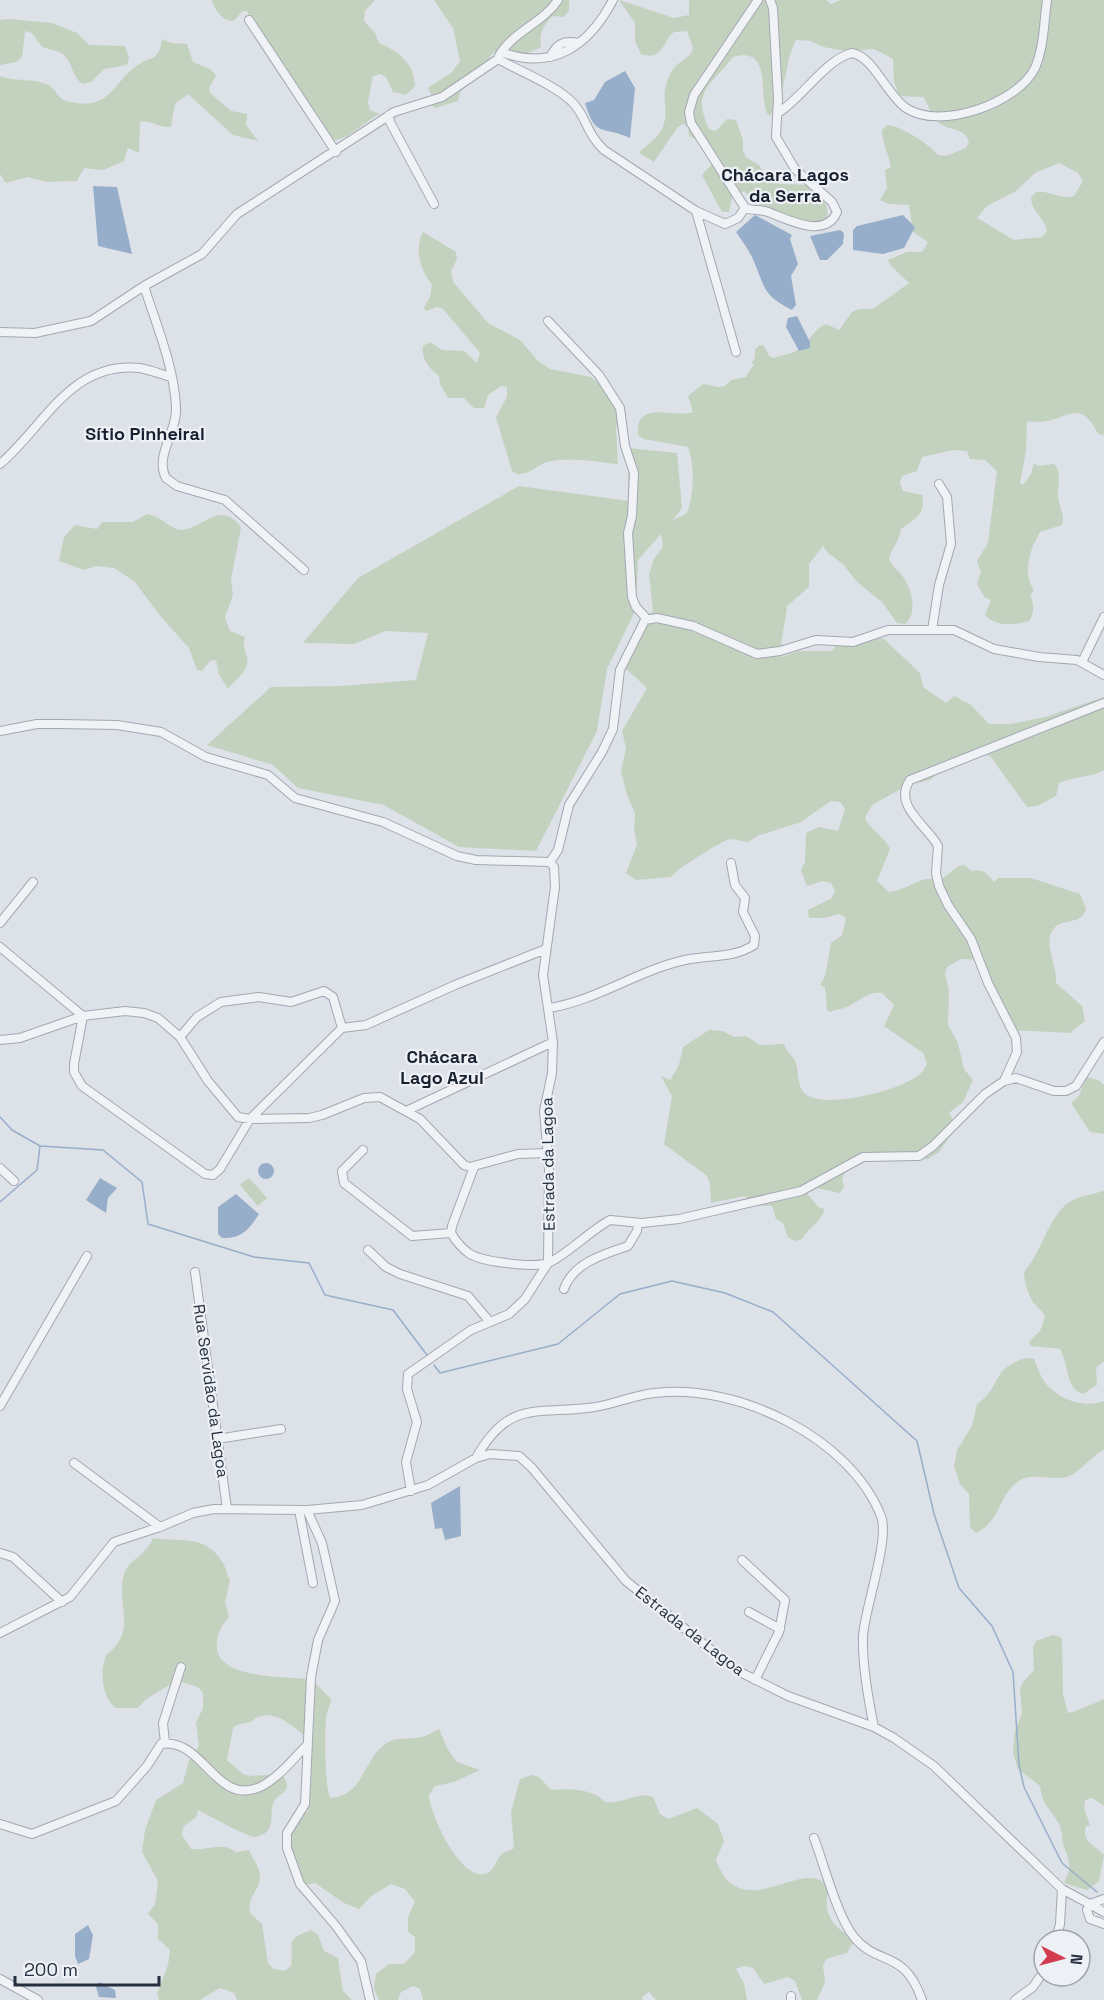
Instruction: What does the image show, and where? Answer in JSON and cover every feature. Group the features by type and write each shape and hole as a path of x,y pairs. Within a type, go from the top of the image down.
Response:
{"street":[{"path":"0,332 35,333 91,321 144,286 202,254 237,214 336,152 389,115 442,97 500,55 508,43 546,14 558,0"},
{"path":"500,55 523,59 549,58 578,43 594,30 613,0"},
{"path":"758,0 699,87 689,112 695,134 745,208 765,211 808,226 832,221 837,212 836,207 795,169 784,154 775,130 778,113 773,8 770,0"},
{"path":"778,113 798,98 837,60 852,53 863,57 896,99 914,112 952,117 970,114 1025,82 1035,67 1047,0"},
{"path":"249,20 336,152"},
{"path":"500,55 568,98 578,110 592,139 604,150 696,211 725,224 738,218 745,208"},
{"path":"389,115 390,122 434,204"},
{"path":"696,211 735,352"},
{"path":"144,286 171,376 176,409 162,462 166,478 177,486 211,494 225,500 303,570"},
{"path":"548,321 599,375 620,408 625,446 633,473 632,516 628,533 632,597 636,607 647,619"},
{"path":"0,464 24,441 64,394 80,381 129,368 141,368 171,376"},
{"path":"932,630 939,585 951,544 947,497 939,484"},
{"path":"1082,662 1104,617"},
{"path":"0,731 37,724 61,724 117,726 161,732 214,760 268,775 295,798 383,822 456,856 476,860 550,862 558,850 569,805 610,738 620,670 637,632 647,619 657,618 693,626 757,654 780,651 816,640 853,642 888,630 959,632 990,647 1010,652 1082,662 1104,675"},
{"path":"1004,1081 1017,1052 1016,1038 988,983 971,939 948,905 939,886 936,873 938,846 910,810 905,797 905,786 910,780 1104,703"},
{"name":"Estrada da Lagoa","path":"548,1263 550,1200 544,1111 552,1073 553,1042 543,975 555,887 554,867 550,862"},
{"path":"549,1008 575,1003 672,964 735,954 753,945 755,936 744,915 745,898 735,885 731,863"},
{"path":"0,923 33,882"},
{"path":"0,947 83,1016"},
{"path":"83,1016 74,1064 74,1072 82,1086 205,1174 217,1174 250,1119 342,1028 366,1025 454,985 546,949"},
{"path":"180,1037 197,1017 221,1002 259,997 291,1002 324,991 333,998 342,1028"},
{"path":"0,1040 20,1038 83,1016 125,1011 144,1013 158,1018 180,1037 208,1081 238,1117 250,1119 316,1117 374,1096 387,1100 406,1111 432,1130 464,1165 474,1167 518,1154 547,1153"},
{"path":"406,1111 553,1042"},
{"path":"411,1491 406,1462 417,1422 406,1379 414,1369 471,1330 509,1314 517,1307 548,1263 610,1220 656,1223 779,1197 820,1182 863,1156 919,1156 933,1146 985,1094 1004,1081 1016,1078 1044,1089 1066,1091 1076,1086 1104,1042"},
{"path":"363,1150 342,1171 344,1183 412,1236 451,1233"},
{"path":"451,1233 474,1167"},
{"path":"0,1168 15,1181"},
{"path":"564,1289 568,1278 602,1254 628,1246 637,1231 638,1223"},
{"path":"451,1233 462,1247 478,1257 514,1264 548,1263"},
{"path":"368,1250 386,1267 400,1274 468,1296 490,1322"},
{"path":"0,1406 87,1256"},
{"name":"Rua Servidão da Lagoa","path":"195,1272 227,1509"},
{"path":"476,1458 495,1431 522,1413 547,1408 601,1407 654,1393 712,1396 754,1407 817,1438 838,1455 859,1479 873,1500 883,1524 863,1644 873,1726"},
{"path":"217,1439 281,1429"},
{"name":"Estrada da Lagoa","path":"0,1633 62,1602 82,1585 114,1542 193,1513 227,1509 303,1510 362,1505 428,1485 476,1458 490,1454 511,1455 525,1460 633,1587 716,1654 755,1680 828,1712 873,1726 934,1766 1062,1888 1104,1912"},
{"path":"74,1464 160,1527"},
{"path":"303,1510 313,1583"},
{"path":"303,1510 322,1543 334,1601 318,1640 311,1677 305,1803 287,1833 287,1848 300,1884 336,1926 361,1961 370,2000"},
{"path":"0,1553 13,1557 62,1602"},
{"path":"742,1560 785,1596 780,1629 755,1680"},
{"path":"749,1612 780,1629"},
{"path":"165,1743 163,1723 181,1667"},
{"path":"0,1824 32,1834 116,1801 143,1772 159,1746 165,1743 188,1751 224,1785 240,1791 262,1786 277,1775 307,1745"},
{"path":"814,1838 846,1923 854,1937 867,1948 904,1967 913,1978 922,2000"},
{"path":"1059,1928 1062,1888"},
{"path":"1104,1899 1090,1904 1087,1910 1090,1919 1104,1924"},
{"path":"0,1979 38,2000"},
{"path":"1015,2000 1032,1988"}],"green space":[{"path":"212,0 375,0 365,11 364,21 375,33 379,43 399,54 408,64 412,70 415,86 406,95 393,92 386,77 380,74 373,76 368,102 370,110 380,114 345,137 334,140 322,130 269,55 247,11 243,11 233,21 229,21 215,8"},
{"path":"434,0 569,0 569,10 564,17 553,16 547,23 541,34 541,47 526,54 500,51 493,53 479,73 460,92 458,101 436,108 432,106 433,98 428,88 452,72 460,61 453,28"},
{"path":"619,0 674,18 689,15 689,0 826,0 831,4 840,0 1104,0 1104,435 1098,434 1085,416 1079,413 1041,422 1027,422 1026,450 1020,483 1023,485 1031,474 1034,463 1038,466 1054,464 1059,476 1058,496 1063,517 1062,525 1040,532 1033,546 1028,569 1030,583 1034,590 1030,596 1033,606 1031,618 1029,621 1006,624 994,622 985,615 991,600 985,598 977,584 981,572 977,561 988,543 997,471 985,460 970,459 967,451 953,450 922,457 917,471 902,476 900,483 903,491 922,495 923,502 923,507 915,519 901,529 889,559 904,578 909,589 913,608 905,624 897,623 882,602 857,582 842,563 829,554 823,546 809,564 809,587 787,606 781,652 781,657 799,651 832,651 837,644 870,637 884,639 920,673 923,687 946,703 954,696 971,705 989,724 1011,724 1046,717 1104,697 1104,770 1059,783 1056,796 1037,806 1027,807 990,756 983,754 942,770 930,780 908,785 872,805 865,818 890,849 877,881 889,892 903,889 925,879 942,879 958,866 964,865 972,871 985,872 994,882 998,878 1031,878 1080,894 1086,909 1080,918 1056,926 1050,937 1050,950 1056,983 1082,1006 1085,1021 1070,1033 1011,1030 983,960 961,959 947,967 945,974 949,991 948,1025 958,1043 964,1069 973,1080 963,1102 949,1113 955,1124 953,1132 939,1152 928,1159 919,1160 906,1155 863,1162 846,1170 842,1180 844,1187 840,1193 817,1188 807,1193 818,1207 825,1209 802,1239 795,1241 788,1237 783,1223 776,1219 772,1206 762,1206 744,1196 711,1203 707,1176 664,1144 672,1096 661,1076 670,1080 679,1065 683,1047 709,1030 723,1031 734,1037 746,1036 760,1045 784,1044 796,1063 802,1091 815,1098 846,1099 881,1092 911,1080 921,1073 927,1063 923,1053 884,1026 894,1005 882,993 869,995 845,1008 830,1012 827,1010 825,987 820,985 825,976 831,943 842,935 846,918 839,914 824,918 809,918 808,910 832,898 835,891 831,883 823,881 807,886 801,870 805,862 806,833 819,827 838,831 845,809 840,802 831,801 801,822 757,836 749,842 730,839 690,862 671,877 636,880 626,873 637,845 634,828 635,813 627,795 621,771 626,748 622,731 647,688 625,668 643,620 653,611 649,574 654,559 663,547 661,534 638,560 636,609 607,669 597,731 536,851 459,847 384,805 298,788 273,765 207,745 271,687 342,686 416,680 428,633 386,631 354,644 303,643 358,578 519,486 629,501 627,448 677,453 682,508 672,521 687,513 693,480 688,447 644,439 638,435 639,424 643,417 658,412 693,412 688,396 703,384 722,387 731,380 746,377 754,364 751,363 755,358 755,349 760,345 764,346 769,356 774,358 796,351 803,347 814,332 826,324 839,330 852,312 859,309 873,309 909,283 891,266 888,260 907,252 922,252 928,242 913,232 909,205 889,204 880,200 887,188 885,170 891,167 882,130 888,125 908,132 938,155 946,156 966,148 969,142 961,132 942,125 933,116 923,97 899,96 894,81 893,59 874,49 845,51 823,47 811,41 796,40 779,102 769,116 765,108 759,66 755,59 746,55 733,57 706,89 702,105 709,129 716,131 727,119 736,120 746,157 759,165 767,177 780,184 810,185 824,201 827,210 826,222 816,231 806,230 767,211 744,191 732,198 729,212 722,212 702,175 713,163 701,142 689,136 688,126 683,124 677,128 654,162 639,153 661,131 666,113 665,88 668,80 672,71 690,54 693,48 687,31 674,32 659,52 649,56 641,54 635,41 635,23","holes":["1059,163 1078,173 1083,181 1074,196 1064,197 1036,192 1031,198 1047,231 1042,237 1014,240 977,218 987,206 1016,191 1035,173"]},
{"path":"0,20 52,23 77,33 89,45 125,46 129,58 127,65 104,69 91,82 83,84 76,77 65,56 42,47 32,33 25,31 22,57 16,62 0,65"},
{"path":"162,39 171,43 187,44 193,62 210,69 216,75 209,89 210,93 231,111 247,114 246,125 258,141 233,135 188,94 175,104 171,127 140,122 139,153 128,148 124,161 103,170 84,168 77,181 46,182 28,177 6,183 0,174 0,76 46,84 66,101 83,104 96,102 106,97 140,63 155,57"},
{"path":"423,232 456,252 457,259 451,271 453,282 488,323 520,340 538,361 550,369 591,377 617,396 620,405 616,429 618,464 555,460 525,473 517,474 512,471 496,417 507,397 507,387 501,386 488,395 484,408 474,408 464,398 448,398 440,384 439,376 425,359 423,346 430,342 442,350 464,351 477,363 480,353 443,309 437,307 426,311 424,308 430,297 432,284 424,273 420,259 419,245"},
{"path":"147,514 181,530 219,515 226,515 241,527 231,580 233,595 225,617 230,631 245,637 247,665 228,689 219,674 216,660 210,661 202,671 197,670 189,648 162,618 134,581 114,568 96,566 84,570 59,561 64,537 75,525 97,529 102,522 133,522"},
{"path":"1086,1077 1098,1080 1104,1085 1104,1134 1090,1132 1071,1103 1079,1096"},
{"path":"249,1178 267,1198 258,1206 240,1185"},
{"path":"1104,1190 1104,1361 1096,1368 1097,1385 1083,1394 1073,1387 1060,1349 1031,1346 1029,1342 1040,1331 1045,1317 1033,1303 1024,1272 1061,1209 1072,1200"},
{"path":"1026,1358 1034,1359 1044,1381 1063,1397 1088,1404 1104,1401 1104,1450 1069,1476 1062,1478 1032,1477 1016,1483 1005,1496 994,1517 984,1529 976,1533 970,1527 969,1494 960,1484 954,1466 957,1450 972,1426 977,1404 990,1392 1006,1368"},
{"path":"153,1538 201,1543 209,1547 223,1563 230,1580 225,1602 229,1617 221,1628 217,1642 218,1654 225,1663 250,1673 306,1679 314,1682 331,1699 326,1717 325,1746 327,1784 331,1798 350,1791 357,1784 372,1759 385,1744 394,1740 417,1738 439,1729 448,1750 457,1762 480,1770 454,1782 435,1786 429,1795 434,1816 448,1843 465,1866 475,1873 488,1873 502,1854 514,1848 511,1812 520,1779 532,1775 539,1777 551,1790 572,1789 588,1792 595,1794 605,1802 618,1802 641,1796 653,1797 660,1814 668,1819 697,1808 718,1824 724,1841 716,1860 727,1880 741,1889 757,1890 806,1878 819,1880 829,1889 827,1904 830,1917 838,1928 850,1936 853,1943 847,1953 826,1959 823,1966 825,1982 817,2000 802,2000 795,1981 788,1977 764,1984 753,1968 744,1966 736,1969 744,1983 747,2000 656,2000 649,1992 642,1997 643,2000 423,2000 420,1989 413,1986 401,1992 398,2000 379,2000 374,1989 376,1974 389,1964 404,1964 415,1952 415,1937 408,1932 408,1917 415,1902 405,1889 391,1884 370,1897 359,1909 344,1903 315,1883 304,1884 296,1881 291,1874 286,1854 287,1824 308,1811 309,1739 285,1721 265,1715 233,1728 227,1760 243,1774 250,1776 281,1774 285,1780 287,1788 273,1804 271,1824 267,1832 255,1837 251,1836 198,1810 196,1817 183,1827 182,1835 191,1849 225,1847 236,1852 249,1850 260,1873 258,1886 250,1902 250,1913 262,1924 268,1963 274,1969 285,1971 291,1966 294,1939 311,1930 318,1935 324,1951 338,1958 343,1991 352,2000 237,2000 234,1993 220,1988 200,2000 159,2000 157,1994 168,1965 170,1950 158,1939 158,1924 148,1914 155,1904 158,1881 142,1852 145,1830 156,1800 183,1783 189,1760 199,1746 196,1723 203,1708 203,1693 198,1687 176,1680 146,1699 138,1708 115,1708 104,1690 103,1683 106,1655 116,1646 124,1627 122,1585 124,1574"},
{"path":"1053,1635 1062,1638 1063,1694 1068,1713 1104,1699 1104,1806 1092,1798 1085,1800 1084,1808 1090,1825 1086,1826 1085,1831 1087,1840 1104,1855 1099,1881 1087,1890 1064,1883 1069,1865 1060,1827 1045,1802 1040,1786 1018,1769 1013,1753 1015,1731 1022,1713 1020,1689 1034,1670 1033,1647 1036,1641"}],"water":[{"path":"625,71 635,88 630,138 597,126 585,103 594,100 605,82"},
{"path":"93,186 117,187 132,254 98,246"},
{"path":"755,215 792,235 790,239 798,264 791,276 796,305 792,310 767,292 747,248 736,232"},
{"path":"903,215 915,227 904,248 883,254 853,250 853,230 857,226"},
{"path":"840,230 844,233 843,244 827,260 820,260 810,236"},
{"path":"797,316 810,342 810,348 799,351 786,327 788,318"},
{"path":"263,1163 269,1163 274,1171 272,1177 263,1179 258,1174 258,1168"},
{"path":"100,1178 117,1188 108,1198 106,1213 86,1200"},
{"path":"236,1194 259,1214 240,1235 222,1238 218,1234 218,1207"},
{"path":"460,1486 461,1536 445,1540 442,1528 435,1529 431,1503"},
{"path":"88,1925 93,1935 89,1959 78,1964 75,1956 75,1934"},
{"path":"99,1982 115,1990 116,1998 99,1997 96,1987"}],"waterway":[{"path":"0,1117 12,1130 40,1146 103,1150 142,1182 148,1224 254,1257 309,1263 325,1295 393,1310 427,1355"},
{"path":"0,1202 37,1170 40,1146"},
{"path":"434,1365 440,1373 558,1344 620,1294 672,1281 725,1293 773,1312 917,1441 934,1514 959,1588 992,1626 1013,1672 1019,1765 1024,1787 1062,1863 1097,1892"}],"district":[{"name":"Chácara Lagos da Serra","path":"785,184"},
{"name":"Sítio Pinheiral","path":"145,433"},
{"name":"Chácara Lago Azul","path":"442,1066"}]}
